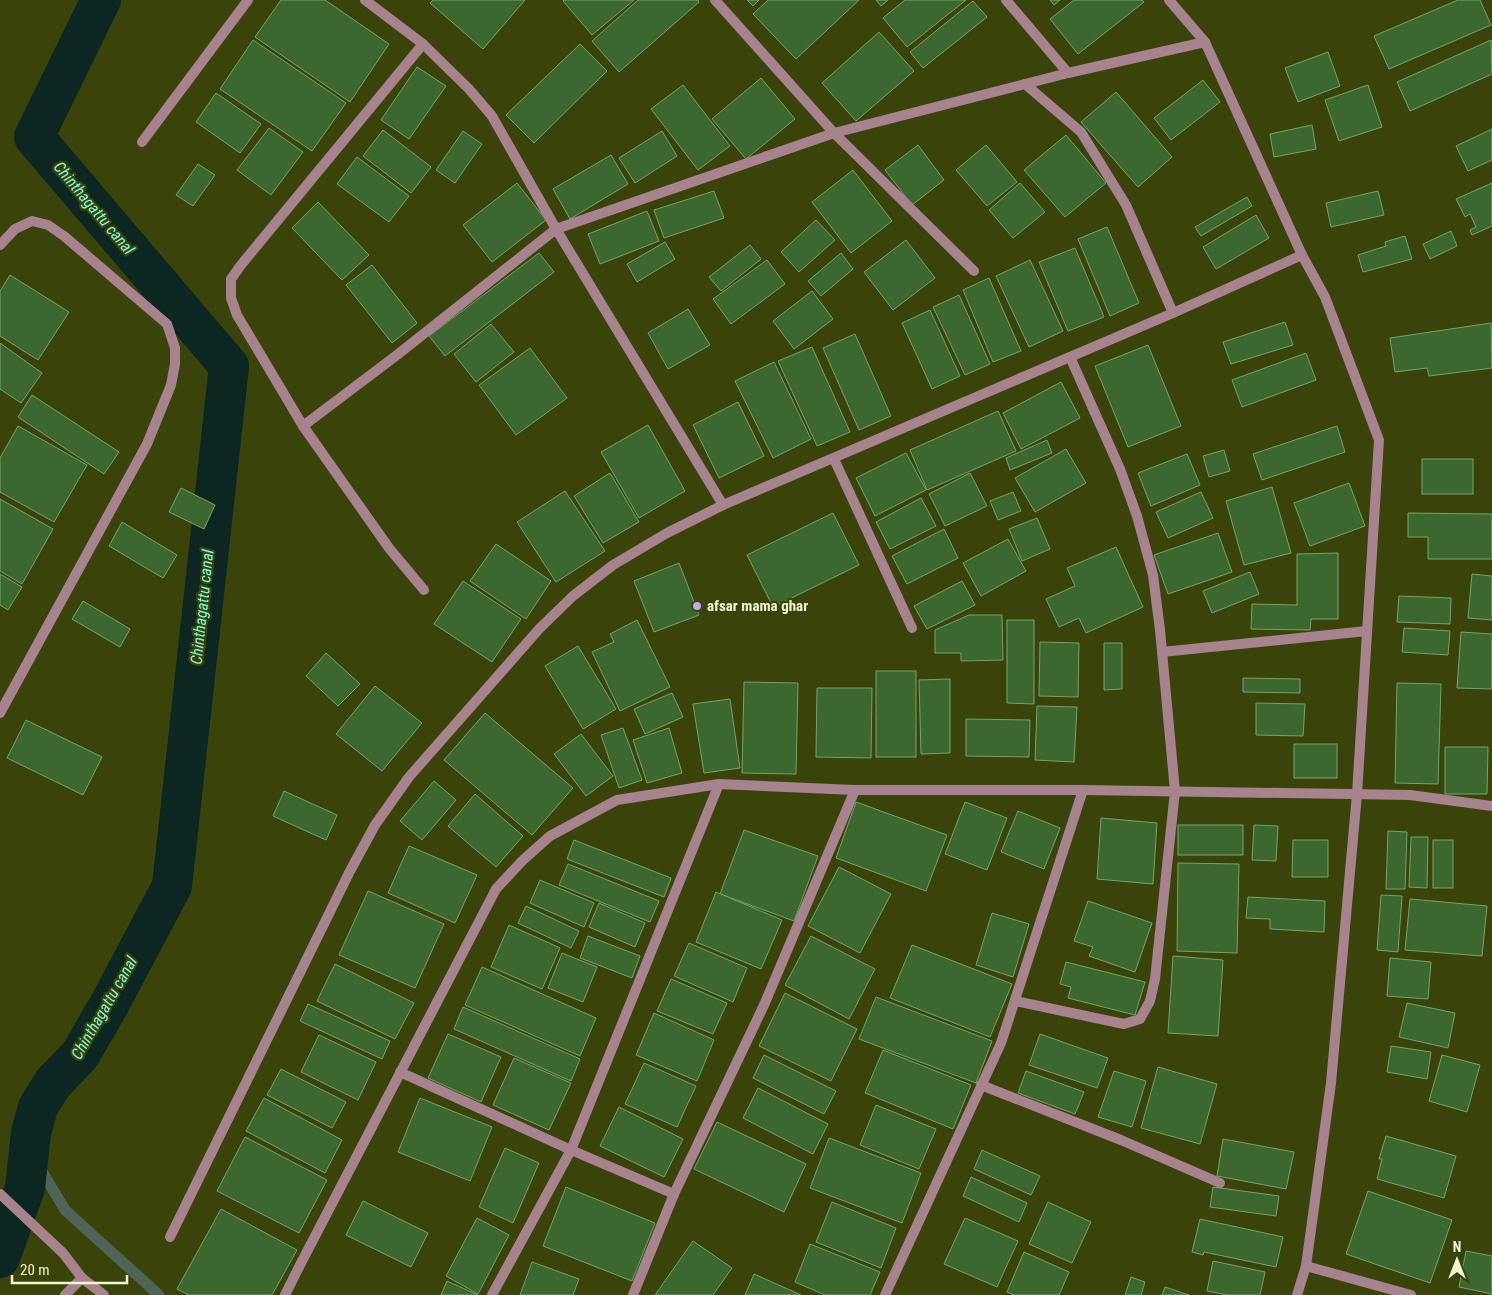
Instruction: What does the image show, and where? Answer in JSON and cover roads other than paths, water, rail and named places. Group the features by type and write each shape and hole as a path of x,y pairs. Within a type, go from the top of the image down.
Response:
{"street":[{"path":"142,142 248,0"},
{"path":"364,0 423,44 469,89 492,116 556,229 723,505"},
{"path":"714,0 834,133 974,270"},
{"path":"1006,0 1068,73"},
{"path":"1169,0 1204,42 1302,255 1325,296 1379,440 1357,794 1331,1083 1306,1266 1297,1295"},
{"path":"303,426 397,355 556,229 834,133 1068,73 1204,42"},
{"path":"423,44 231,279 231,298 237,315 303,426 389,548 424,590"},
{"path":"1025,84 1081,132 1094,151 1126,205 1173,313"},
{"path":"0,245 14,229 32,221 48,226 64,236 167,324 175,348 175,364 171,385 147,444 0,713"},
{"path":"170,1237 350,871 375,825 409,777 540,628 573,596 613,565 666,533 723,505 1173,313 1302,255"},
{"path":"1015,1001 1124,1024 1140,1019 1150,1001 1155,979 1176,791 1153,576 1137,516 1120,469 1070,357"},
{"path":"834,459 912,628"},
{"path":"1162,652 1367,631"},
{"path":"285,1295 496,889 522,861 550,836 617,800 719,784 855,790 1083,790 1410,795 1492,806"},
{"path":"492,1295 571,1150 719,784"},
{"path":"633,1295 674,1194 764,1005 855,790"},
{"path":"885,1295 1001,1043 1083,790"},
{"path":"400,1072 571,1150 674,1194"},
{"path":"981,1085 1122,1140 1220,1183"},
{"path":"0,1194 63,1253 82,1278 104,1295"},
{"path":"1306,1266 1411,1295"},
{"path":"65,1295 82,1278"}],"waterway":[{"name":"Chinthagattu canal","path":"0,1258 25,1188 31,1133 38,1107 53,1083 80,1055 109,1005 172,886 229,366 34,137 101,0"},
{"path":"31,1133 40,1168 65,1210 159,1295"}],"place":[{"name":"afsar mama ghar","path":"697,606"}]}
